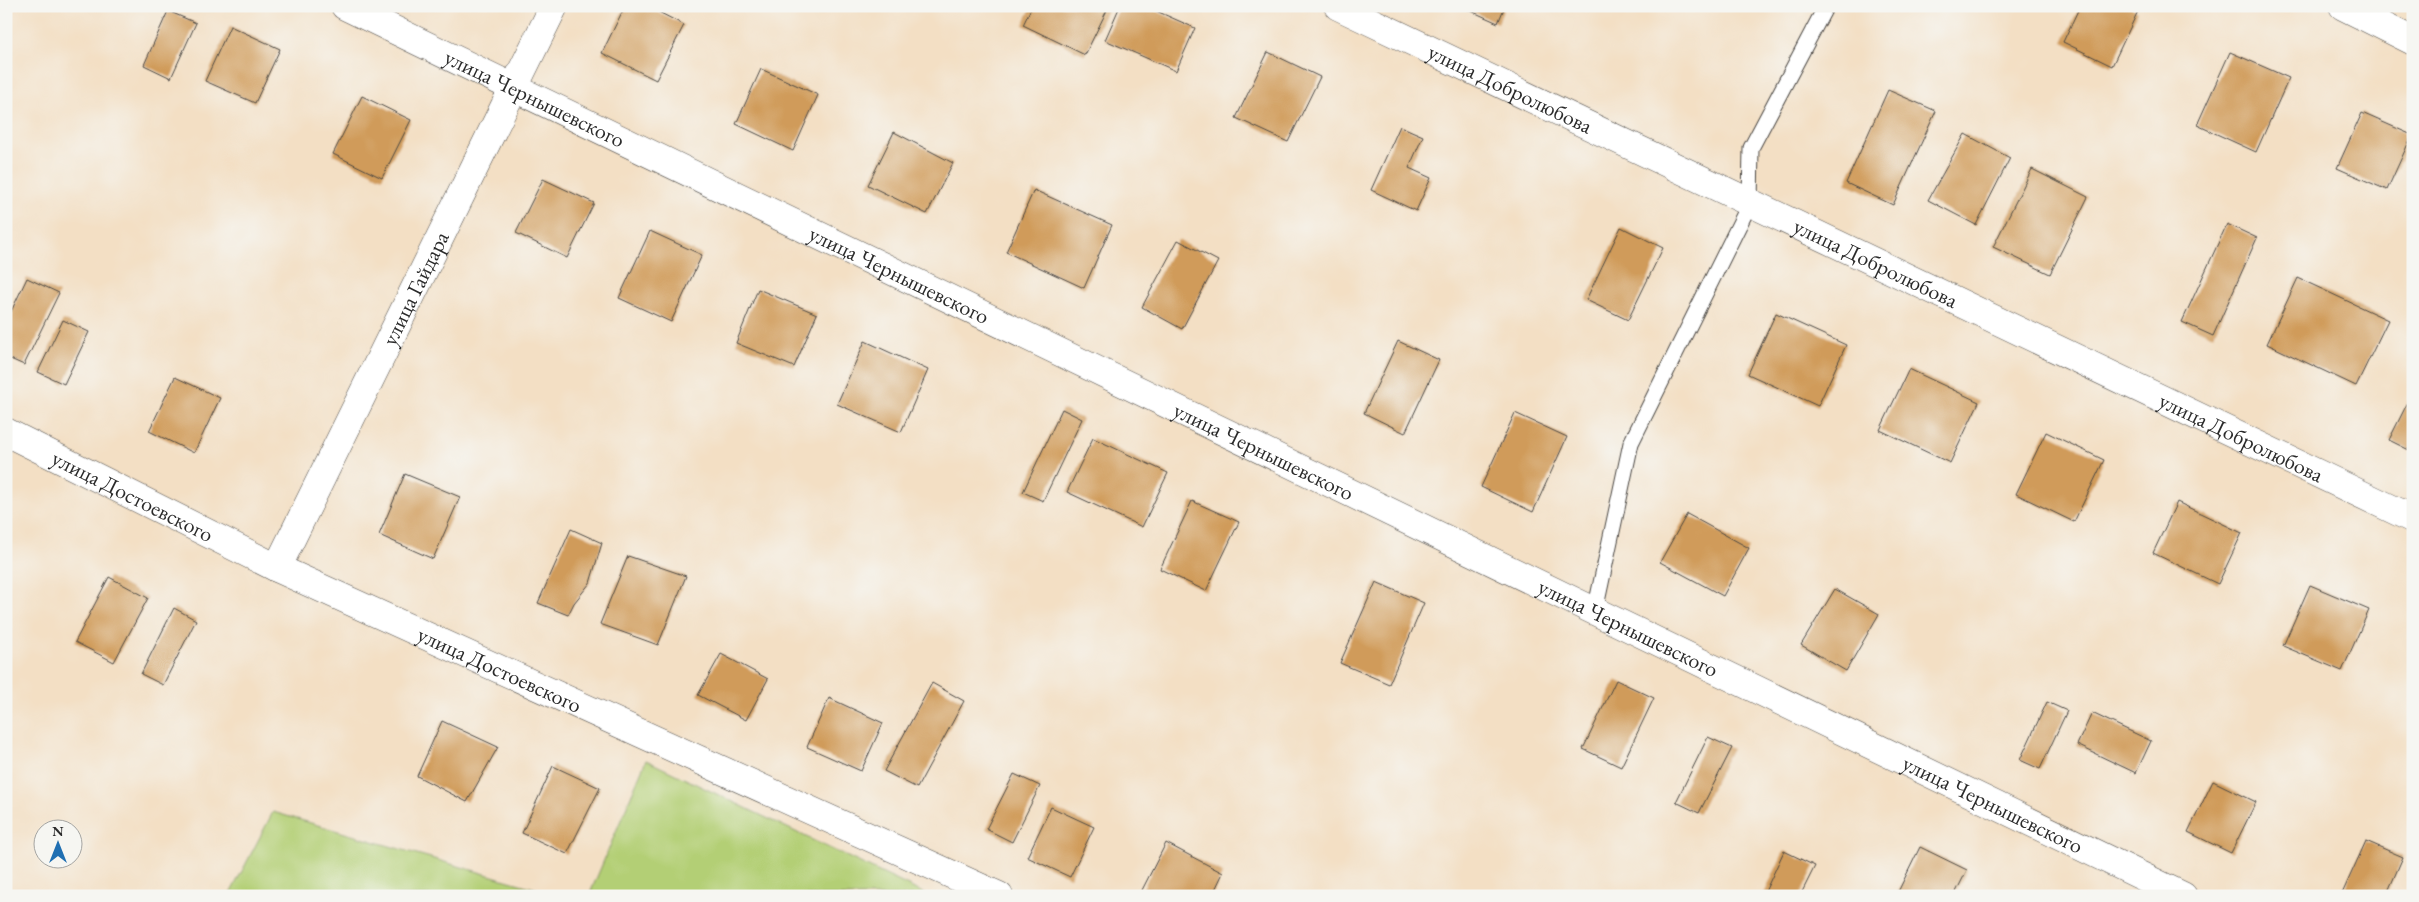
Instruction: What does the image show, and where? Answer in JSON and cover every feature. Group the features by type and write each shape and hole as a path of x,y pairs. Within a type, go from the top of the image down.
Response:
{"street":[{"name":"улица Чернышевского","path":"345,6 2183,896"},
{"name":"улица Гайдара","path":"277,568 554,6"},
{"name":"улица Добролюбова","path":"1338,6 2413,519"},
{"path":"2343,6 2413,41"},
{"name":"улица Достоевского","path":"6,432 277,568 999,896"}],"lane":[{"path":"1595,611 1631,443 1750,203 1751,148 1826,6"}],"green space":[{"path":"646,760 929,896 589,896"},
{"path":"273,812 561,896 229,896"}],"building":[{"path":"625,6 647,6 684,25 656,80 602,53"},
{"path":"1032,6 1109,6 1085,55 1023,25"},
{"path":"1120,6 1145,6 1195,28 1176,71 1105,40"},
{"path":"1460,6 1505,6 1498,23"},
{"path":"2080,6 2129,6 2138,11 2112,66 2063,42"},
{"path":"168,11 196,23 171,78 144,65"},
{"path":"230,26 280,49 255,103 205,81"},
{"path":"1268,52 1320,77 1288,142 1236,118"},
{"path":"2230,52 2289,78 2256,152 2197,125"},
{"path":"761,69 818,95 793,151 736,124"},
{"path":"1888,90 1936,111 1893,205 1846,183"},
{"path":"362,96 411,120 382,178 333,154"},
{"path":"2362,113 2412,135 2387,190 2337,168"},
{"path":"1400,126 1423,136 1409,168 1431,178 1416,211 1371,190"},
{"path":"894,132 953,163 927,214 868,185"},
{"path":"1965,134 2010,158 1976,225 1928,200"},
{"path":"2032,169 2088,197 2050,274 1993,247"},
{"path":"543,179 594,203 567,258 516,233"},
{"path":"1034,190 1112,225 1084,288 1006,252"},
{"path":"2227,224 2257,238 2213,336 2182,322"},
{"path":"1621,227 1663,248 1628,320 1586,300"},
{"path":"650,231 702,255 671,322 619,298"},
{"path":"1178,240 1218,261 1182,329 1142,307"},
{"path":"27,278 59,293 24,365 6,357 6,322"},
{"path":"2298,278 2388,320 2356,386 2267,344"},
{"path":"758,289 817,314 794,367 736,343"},
{"path":"1776,313 1846,345 1818,406 1748,374"},
{"path":"63,320 89,332 64,384 38,372"},
{"path":"865,341 928,370 901,432 837,404"},
{"path":"1398,341 1439,360 1405,433 1364,413"},
{"path":"1909,369 1979,402 1950,463 1880,430"},
{"path":"175,377 220,398 194,453 149,431"},
{"path":"2413,392 2413,452 2389,440"},
{"path":"1062,409 1082,419 1043,501 1023,492"},
{"path":"1515,413 1567,437 1533,512 1481,487"},
{"path":"2046,432 2104,460 2074,522 2016,494"},
{"path":"1093,438 1168,473 1142,527 1067,492"},
{"path":"405,474 460,497 433,559 379,535"},
{"path":"1192,501 1239,522 1206,591 1160,569"},
{"path":"2177,502 2242,533 2218,584 2153,553"},
{"path":"1687,514 1749,548 1723,596 1660,562"},
{"path":"571,529 602,543 590,583 574,603 568,615 538,603"},
{"path":"628,556 686,576 658,645 600,624"},
{"path":"109,577 148,598 114,662 75,642"},
{"path":"1376,582 1424,603 1389,684 1340,663"},
{"path":"2310,585 2369,610 2342,671 2283,646"},
{"path":"1835,589 1879,614 1846,671 1801,645"},
{"path":"174,608 196,620 163,685 141,674"},
{"path":"721,654 768,679 746,720 698,695"},
{"path":"1616,680 1654,698 1621,767 1583,749"},
{"path":"932,683 964,701 917,788 884,771"},
{"path":"829,698 883,723 861,771 807,747"},
{"path":"2047,702 2067,711 2040,769 2020,760"},
{"path":"2092,713 2151,741 2136,773 2077,745"},
{"path":"442,721 498,747 467,802 417,776"},
{"path":"1708,737 1732,748 1699,813 1676,802"},
{"path":"553,766 600,788 567,854 522,833"},
{"path":"1014,774 1040,786 1012,842 986,829"},
{"path":"2213,781 2256,802 2231,853 2188,832"},
{"path":"1051,807 1094,827 1070,877 1027,857"},
{"path":"2366,841 2403,857 2386,896 2341,896"},
{"path":"1166,843 1223,873 1212,896 1139,896"},
{"path":"1920,847 1967,870 1954,896 1896,896"},
{"path":"1784,851 1815,866 1800,896 1763,896"}]}
